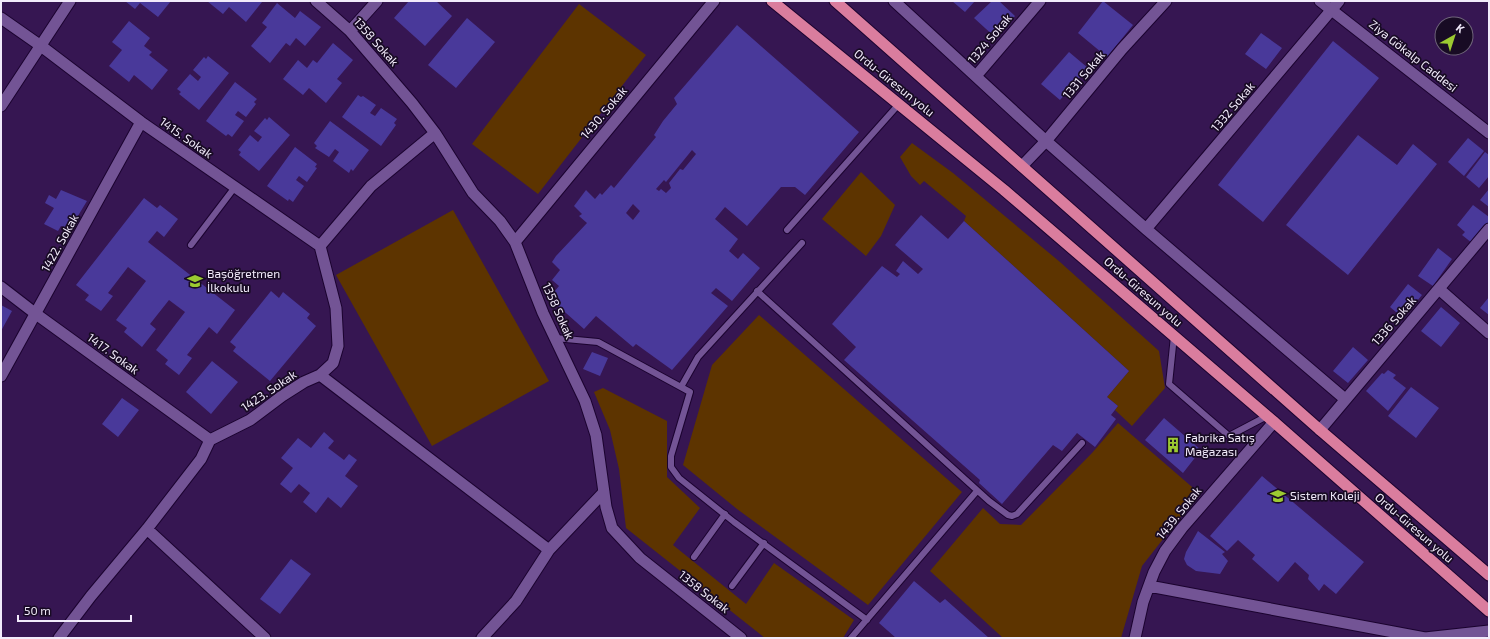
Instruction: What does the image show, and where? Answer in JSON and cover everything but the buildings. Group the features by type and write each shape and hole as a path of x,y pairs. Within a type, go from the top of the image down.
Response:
{"highway":[{"name":"Ordu-Giresun yolu","path":"772,1 1004,190 1270,419 1489,611"},
{"name":"Ordu-Giresun yolu","path":"834,1 1320,430 1489,575"}],"street":[{"path":"1,106 70,1"},
{"name":"1358 Sokak","path":"316,1 350,31 412,102 435,133 473,193 500,221 515,242 543,313 585,401 596,435 604,492 612,528 623,542 640,558 741,638"},
{"path":"350,31 377,1"},
{"name":"1430. Sokak","path":"515,242 714,1"},
{"path":"894,1 1046,141 1146,229 1345,399"},
{"name":"1324 Sokak","path":"976,76 1040,1"},
{"name":"1331 Sokak","path":"1022,166 1046,141 1122,49 1166,1"},
{"name":"Ziya Gökalp Caddesi","path":"1320,1 1336,5 1489,133"},
{"name":"1332 Sokak","path":"1146,229 1336,5"},
{"name":"1415. Sokak","path":"1,18 41,46 140,122 320,246"},
{"name":"1422. Sokak","path":"1,376 140,122"},
{"path":"320,246 371,186 435,133"},
{"name":"1336 Sokak","path":"1320,430 1489,229"},
{"name":"1423. Sokak","path":"210,440 250,420 282,396 304,382 320,375 333,363 338,346 336,308 320,246"},
{"name":"1417. Sokak","path":"1,287 210,440"},
{"path":"1439,289 1489,333"},
{"path":"320,375 549,550"},
{"name":"1439. Sokak","path":"1135,638 1142,602 1166,551 1182,528 1270,419"},
{"path":"59,638 201,460 210,440"},
{"path":"483,638 516,601 549,550 604,492"},
{"path":"147,529 266,638"},
{"path":"1149,586 1425,638 1489,631"}],"lane":[{"path":"787,230 899,104"},
{"path":"191,245 235,187"},
{"path":"681,387 698,357 802,243"},
{"path":"757,291 1004,514 1012,516 1020,511 1082,443"},
{"path":"1174,336 1170,384 1229,436 1270,419"},
{"path":"555,338 598,342 690,392 673,445 671,456 671,467 679,478 867,620"},
{"path":"851,638 977,491"},
{"path":"694,557 725,514"},
{"path":"732,586 764,543"}],"shaded area":[{"path":"579,4 646,55 538,194 472,144"},
{"path":"912,143 953,173 1060,262 1159,351 1165,388 1132,426 1115,410 1118,406 1107,397 1129,371 964,221 966,216 924,181 920,185 911,176 900,157"},
{"path":"861,172 895,205 881,236 866,256 822,219"},
{"path":"453,210 549,381 432,446 336,275"},
{"path":"759,315 962,492 868,605 737,509 683,465 712,365"},
{"path":"603,388 667,421 667,477 700,508 673,545 746,604 774,563 854,620 843,638 765,638 626,528 619,469 610,430 594,392"},
{"path":"1118,423 1199,493 1142,566 1121,638 1003,638 930,571 983,508 1000,524 1021,525 1092,453"}],"place":[{"name":"Başöğretmen İlkokulu","path":"195,281"},
{"name":"Fabrika Satış Mağazası","path":"1173,445"},
{"name":"Sistem Koleji","path":"1278,496"}]}
